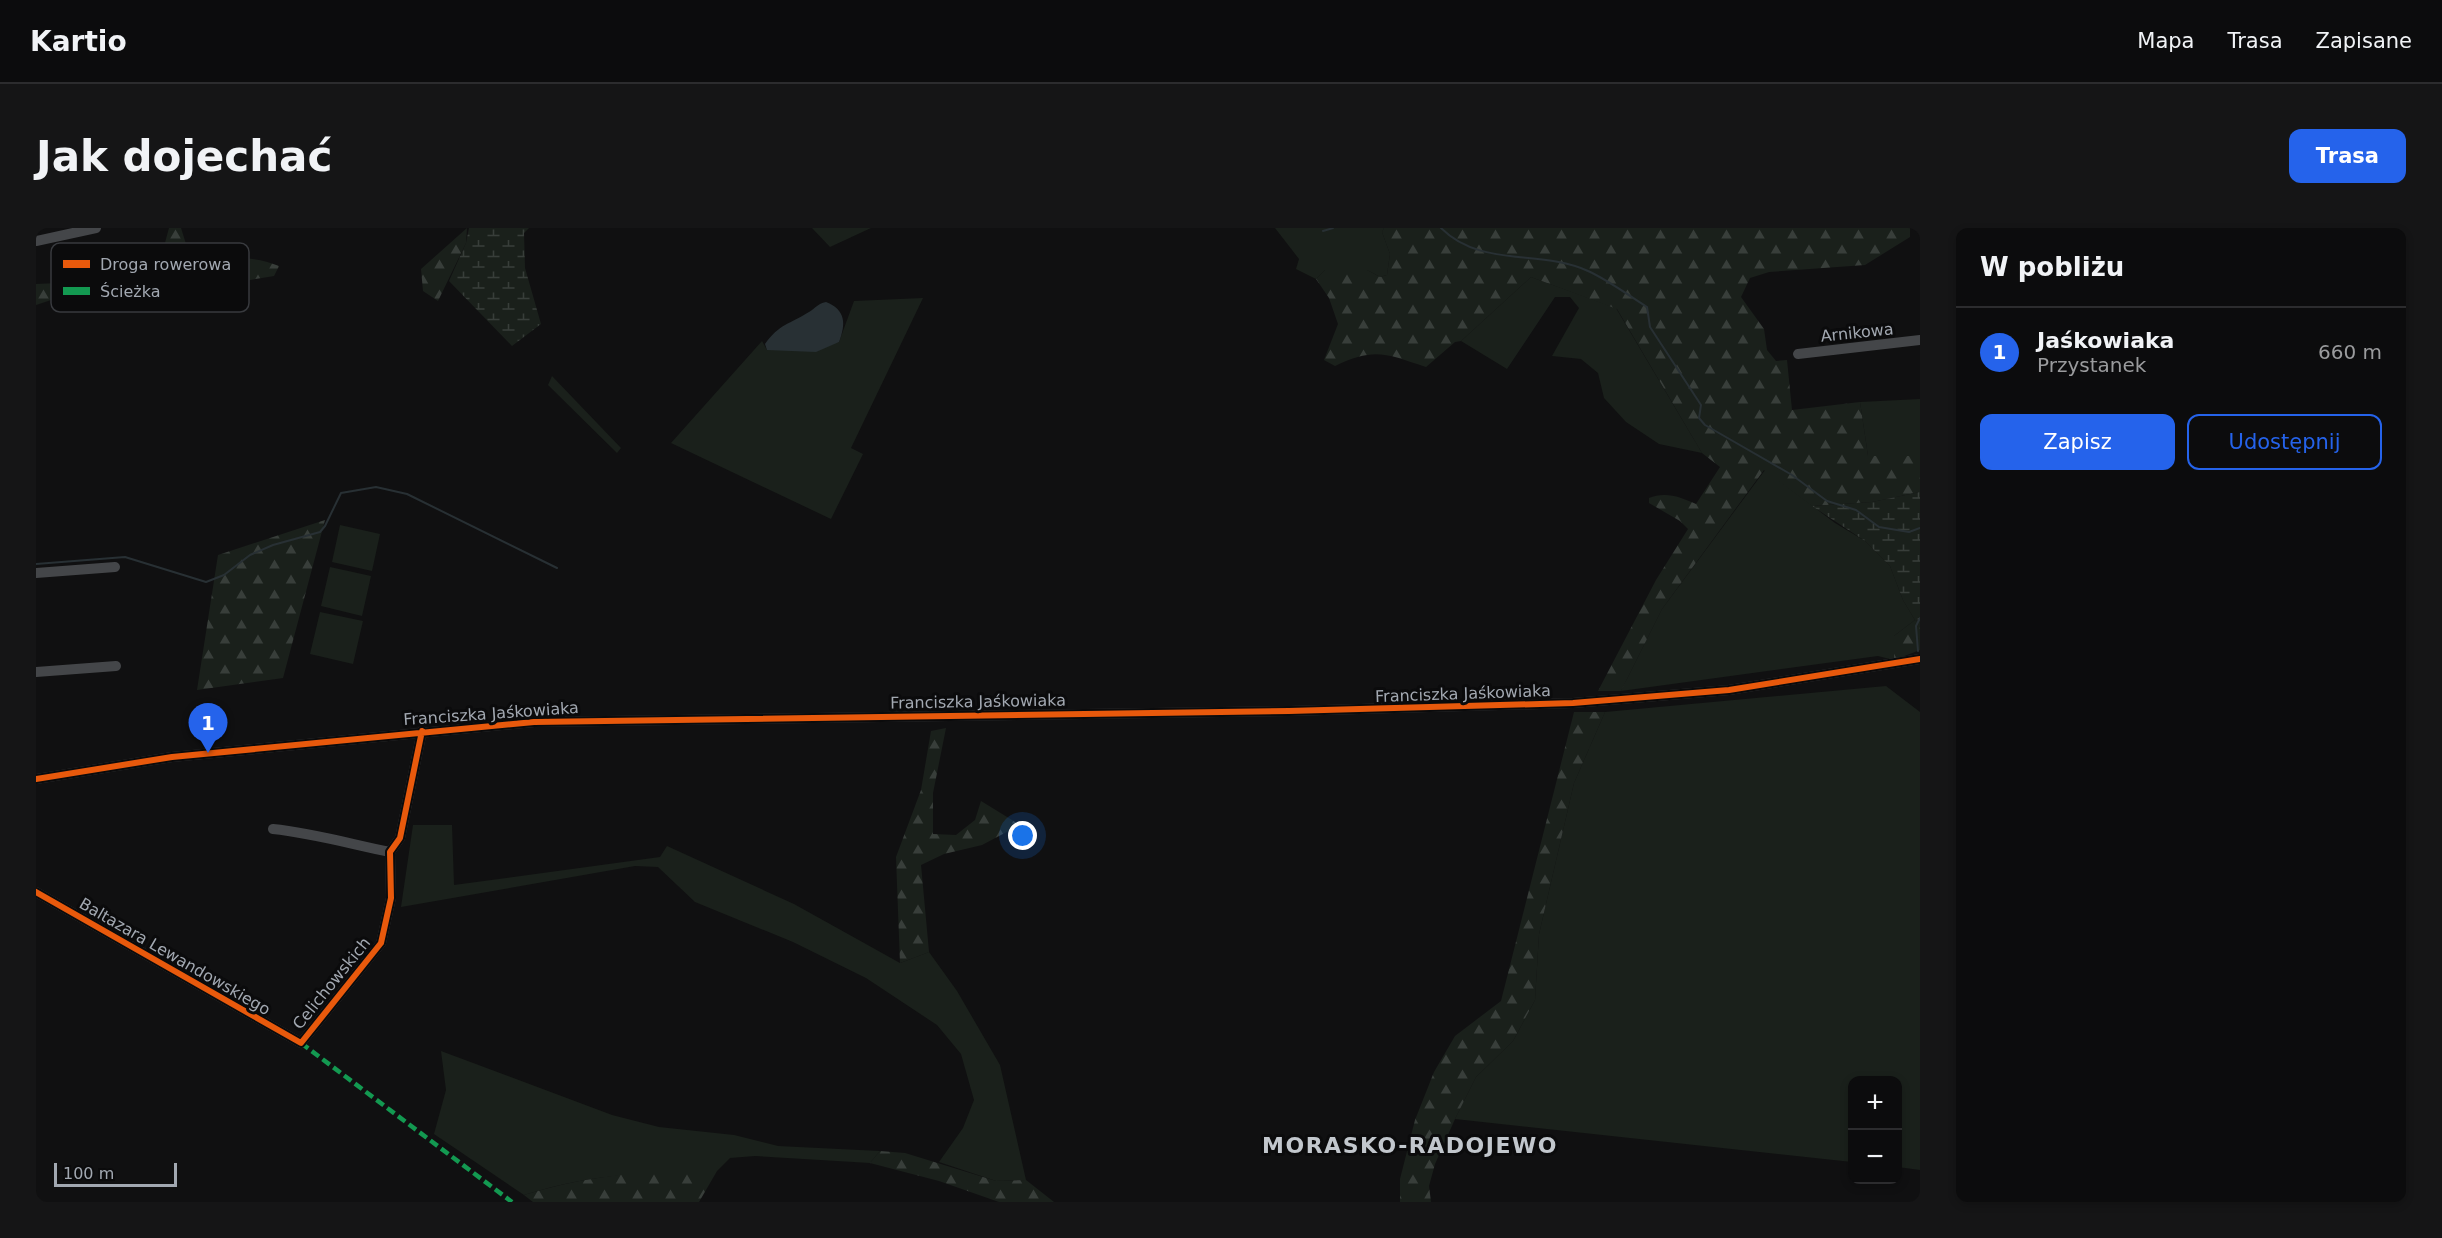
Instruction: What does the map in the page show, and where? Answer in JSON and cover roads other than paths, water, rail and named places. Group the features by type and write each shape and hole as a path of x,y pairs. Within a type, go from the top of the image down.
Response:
{"street":[{"path":"36,241 96,228"},
{"name":"Arnikowa","path":"1798,354 1920,340"},
{"path":"36,573 115,567"},
{"name":"Franciszka Jaśkowiaka","path":"36,779 165,758 422,731 534,722 1246,712 1601,702 1747,687 1920,659"},
{"path":"36,672 116,666"},
{"name":"Celichowskich","path":"301,1043 381,943 391,898 390,852 400,838 422,731"},
{"path":"273,829 305,832 329,840 390,852"},
{"name":"Baltazara Lewandowskiego","path":"36,892 301,1043"}],"waterway":[{"path":"1323,231 1333,228"},
{"path":"1441,228 1457,240 1474,248 1492,253 1570,264 1610,283 1647,307 1650,327 1701,405 1699,418 1705,425 1792,475 1827,501 1856,510 1879,527 1909,532 1920,528"},
{"path":"36,564 125,557 206,582 224,575 250,555 273,545 320,532 341,493 376,487 407,494 557,568"},
{"path":"1918,651 1916,626 1920,618"}],"place":[{"name":"Jaśkowiaka","path":"208,753"}],"district":[{"name":"MORASKO-RADOJEWO","path":"1410,1145"}]}
